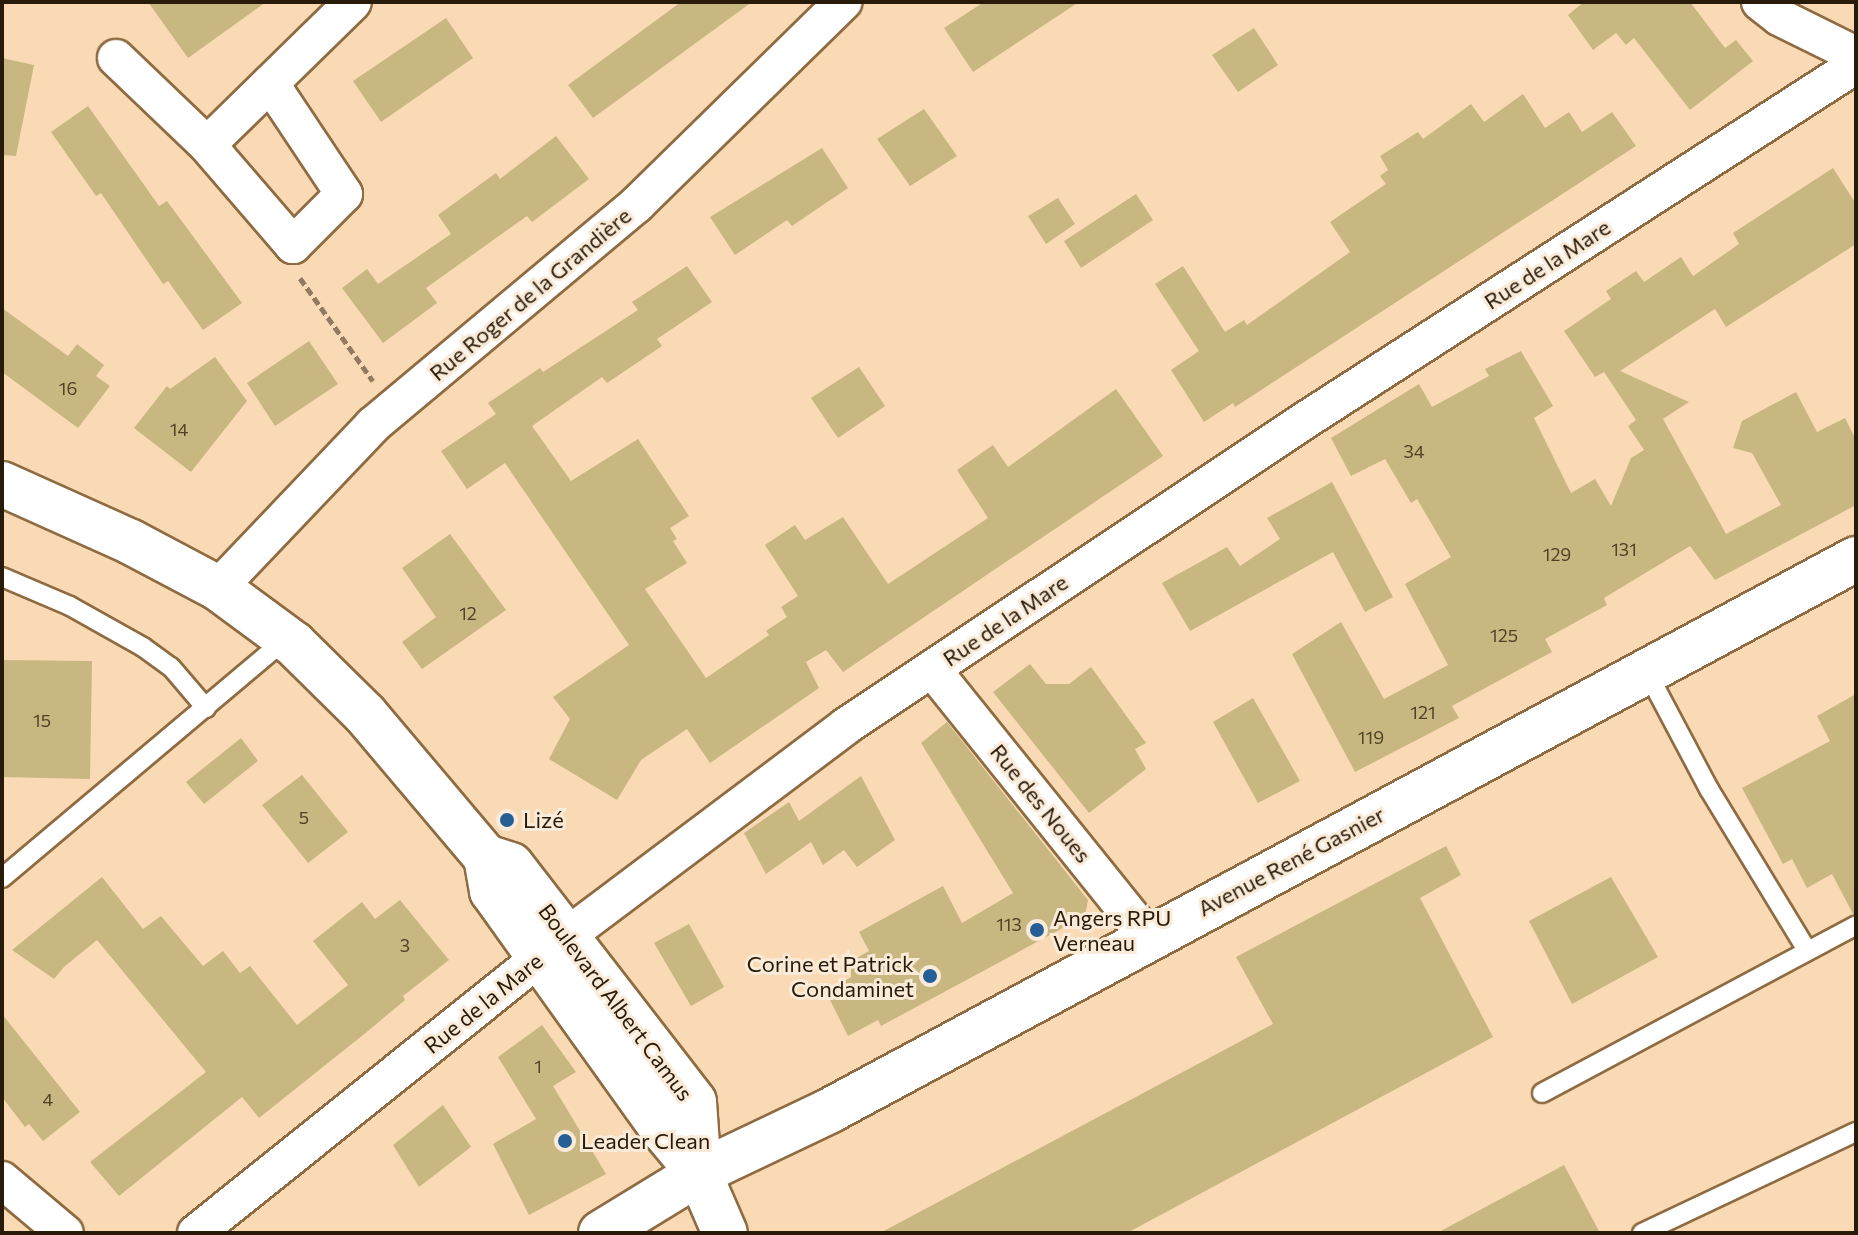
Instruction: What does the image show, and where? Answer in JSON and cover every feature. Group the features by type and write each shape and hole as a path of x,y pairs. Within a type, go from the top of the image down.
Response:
{"main road":[{"name":"Boulevard Albert Camus","path":"2,484 131,542 218,588 286,639 365,714 486,857 492,891 555,946 694,1102 699,1173 725,1233"},
{"name":"Avenue René Gasnier","path":"601,1233 699,1173 812,1120 1856,559"}],"street":[{"path":"207,145 353,2"},
{"name":"Rue Roger de la Grandière","path":"218,588 373,425 637,204 843,2"},
{"path":"1760,2 1779,17 1856,55"},
{"path":"116,58 207,145 293,245 344,194 270,83"},
{"name":"Rue de la Mare","path":"196,1233 555,946 846,726 1304,421 1856,65"},
{"name":"Rue des Noues","path":"932,669 1148,938"},
{"path":"2,1180 65,1233"}],"lane":[{"path":"2,577 70,606 143,647 171,667 206,708"},
{"path":"2,878 286,639"},
{"path":"1647,672 1709,789 1807,950"},
{"path":"1542,1093 1856,925"},
{"path":"1642,1233 1668,1227 1856,1132"}],"path":[{"path":"300,276 379,389"}],"building":[{"path":"148,2 266,2 188,58"},
{"path":"681,2 752,2 593,118 568,85"},
{"path":"984,2 1079,2 973,72 944,28"},
{"path":"1584,2 1690,2 1725,48 1736,40 1753,61 1690,110 1634,38 1626,45 1616,33 1593,50 1568,15"},
{"path":"446,18 473,58 381,122 353,81"},
{"path":"1254,28 1278,65 1238,92 1212,55"},
{"path":"2,58 34,65 16,156 2,155"},
{"path":"1523,94 1545,128 1569,112 1582,132 1612,112 1636,146 1235,407 1233,403 1204,422 1171,370 1199,351 1155,284 1183,266 1225,332 1244,320 1247,325 1350,252 1330,222 1386,184 1380,176 1388,170 1380,156 1418,132 1423,139 1471,104 1484,122"},
{"path":"88,106 159,206 167,201 242,303 203,330 168,281 163,284 101,193 96,196 51,132"},
{"path":"924,109 957,156 910,186 877,139"},
{"path":"556,136 589,179 532,222 527,216 426,288 437,303 383,343 342,288 367,269 378,284 451,234 438,215 496,173 500,179"},
{"path":"822,148 848,188 792,226 787,220 735,255 710,217"},
{"path":"1833,168 1856,204 1856,244 1726,327 1715,309 1620,371 1689,402 1663,419 1726,534 1781,505 1752,453 1733,448 1742,421 1796,392 1817,432 1845,418 1856,440 1856,505 1715,580 1690,546 1604,598 1607,605 1545,639 1552,652 1452,706 1459,718 1355,772 1292,654 1341,622 1384,699 1448,665 1405,584 1451,557 1417,499 1411,503 1385,459 1351,476 1331,438 1419,384 1432,407 1489,376 1485,369 1521,351 1553,406 1534,418 1571,493 1595,479 1611,506 1631,458 1644,450 1628,426 1636,420 1604,372 1595,377 1564,331 1611,299 1606,291 1636,271 1644,282 1681,257 1693,276 1739,244 1733,233"},
{"path":"1136,194 1153,220 1081,268 1064,241"},
{"path":"1058,198 1075,224 1046,244 1028,216"},
{"path":"687,266 712,302 657,339 662,346 607,383 602,377 532,426 571,481 638,439 689,516 670,528 677,539 673,541 687,563 645,589 706,678 769,635 766,631 787,617 781,607 798,596 765,545 795,525 805,540 843,517 888,584 988,518 957,470 993,445 1008,467 1116,389 1163,456 843,672 826,650 806,662 819,688 710,763 687,729 641,760 617,800 549,759 570,719 553,697 629,645 505,463 467,489 441,451 496,414 488,403 540,368 543,372 638,310 632,302"},
{"path":"2,308 68,356 77,344 104,365 96,376 110,386 78,428 2,372"},
{"path":"309,341 338,384 275,426 247,383"},
{"path":"215,357 247,401 191,472 134,428 167,386 170,389"},
{"path":"859,367 885,406 838,438 811,398"},
{"path":"1332,482 1393,597 1365,612 1333,552 1190,631 1162,583 1227,547 1240,566 1280,539 1267,518"},
{"path":"450,534 506,610 422,669 402,642 436,617 402,568"},
{"path":"2,660 92,661 90,779 2,777"},
{"path":"1030,664 1046,684 1069,684 1091,667 1146,743 1135,749 1146,769 1089,813 993,692"},
{"path":"1856,694 1856,913 1853,914 1832,874 1807,888 1792,859 1783,864 1742,788 1830,741 1817,716"},
{"path":"1253,698 1300,781 1258,803 1213,722"},
{"path":"947,722 1088,900 1085,916 881,1026 878,1020 848,1036 826,992 851,977 851,961 869,951 859,932 943,886 962,923 1013,893 921,743"},
{"path":"241,738 258,761 204,804 186,782"},
{"path":"302,775 348,832 308,863 262,805"},
{"path":"861,776 895,840 857,867 844,850 823,865 811,842 766,874 744,833 789,802 799,821"},
{"path":"1446,846 1461,875 1420,898 1493,1037 1127,1233 880,1233 1273,1024 1236,957"},
{"path":"102,877 143,929 161,916 203,966 223,951 240,973 250,966 297,1025 348,985 313,941 362,902 375,919 400,900 449,960 403,996 405,1000 368,1031 259,1118 242,1097 119,1196 90,1162 206,1072 97,940 54,979 12,950"},
{"path":"1611,877 1658,957 1572,1004 1529,921"},
{"path":"689,924 724,987 691,1006 654,943"},
{"path":"2,1014 80,1112 43,1141 29,1124 25,1127 2,1097"},
{"path":"542,1025 576,1072 553,1086 606,1174 529,1215 493,1144 536,1119 498,1057"},
{"path":"443,1105 471,1147 419,1187 393,1145"},
{"path":"1564,1165 1600,1233 1437,1233"}],"place":[{"name":"Lizé","path":"507,820"},
{"name":"Angers RPU Verneau","path":"1037,930"},
{"name":"Corine et Patrick Condaminet","path":"930,976"},
{"name":"Leader Clean","path":"565,1141"}]}
